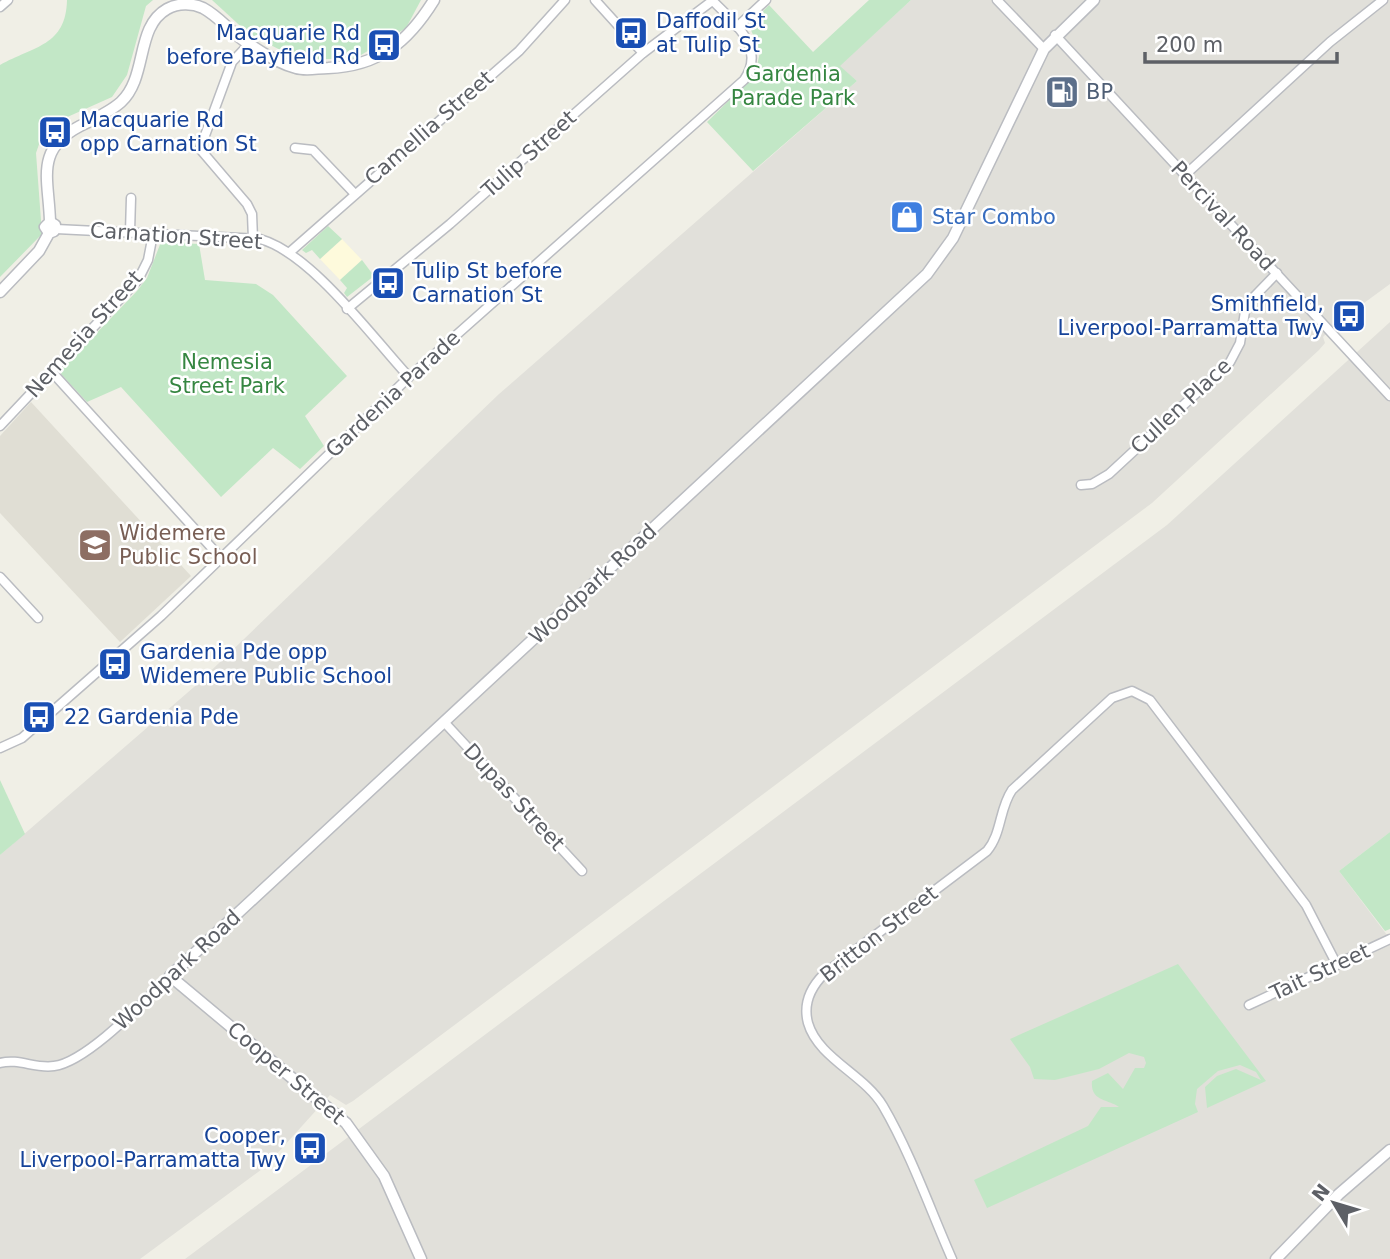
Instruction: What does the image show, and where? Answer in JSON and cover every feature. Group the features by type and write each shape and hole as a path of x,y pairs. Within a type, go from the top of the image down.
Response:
{"street":[{"path":"0,7 8,0"},
{"path":"0,292 39,251 52,228 47,167 50,151 68,132 114,108 125,98 137,76 150,26 173,6 197,6 249,44 296,68 361,65 401,42 417,28 434,0"},
{"name":"Camellia Street","path":"290,252 354,193 519,51 565,0"},
{"path":"595,0 643,53"},
{"name":"Tulip Street","path":"347,309 450,224 643,53 712,0"},
{"name":"Gardenia Parade","path":"0,748 32,729 146,630 409,377 637,178 744,79 751,65 752,52 748,40 712,0"},
{"path":"737,27 766,0"},
{"path":"998,0 1044,49"},
{"name":"Woodpark Road","path":"0,1063 16,1061 51,1067 71,1060 113,1029 938,263 957,230 1044,49 1094,0"},
{"path":"1185,175 1330,42 1383,0"},
{"name":"Percival Road","path":"1055,36 1390,396"},
{"path":"249,44 237,54 200,149 247,204 252,214 253,239"},
{"path":"295,148 313,150 354,193"},
{"path":"130,232 131,198"},
{"name":"Carnation Street","path":"52,228 253,239 290,252 409,377"},
{"name":"Nemesia Street","path":"0,426 138,280 148,260 153,234"},
{"name":"Cullen Place","path":"1081,485 1092,484 1109,474 1230,362 1240,343 1246,304 1277,274"},
{"path":"51,371 221,558"},
{"path":"0,577 37,618"},
{"name":"Britton Street","path":"952,1259 883,1107 812,1032 807,1016 809,995 824,974 987,852 999,830 1006,800 1016,786 1112,698 1132,690 1150,700 1306,905 1337,965"},
{"name":"Dupas Street","path":"445,723 582,871"},
{"name":"Tait Street","path":"1249,1005 1390,939"},
{"name":"Cooper Street","path":"170,976 346,1123 384,1176 421,1259"},
{"path":"1276,1259 1348,1186 1390,1150"}],"shaded area":[{"path":"911,0 1390,0 1390,284 1364,303 1361,301 1340,320 1323,337 1325,343 1319,350 1152,503 353,1101 346,1105 330,1095 265,1167 140,1259 0,1259 0,855 194,687 499,394 857,81 839,66"},
{"path":"342,239 362,260 340,280 320,259"},
{"path":"1390,322 1390,832 1339,871 1390,939 1390,1259 185,1259 1167,525"},
{"name":"Widemere Public School","path":"31,402 191,576 120,642 0,513 0,436"}],"green space":[{"path":"67,0 153,0 146,6 127,75 112,97 45,127 36,153 42,234 0,277 0,65 46,43 54,36 61,27"},
{"path":"212,0 421,0 406,28 356,58 300,60 249,34"},
{"name":"Gardenia Parade Park","path":"869,0 911,0 840,66 857,81 753,171 707,122 755,75 760,52 749,25 769,5 813,52"},
{"path":"328,226 342,239 320,259 312,250 306,253 302,250"},
{"name":"Nemesia Street Park","path":"161,242 199,244 205,280 256,284 273,295 347,376 305,416 324,446 300,469 273,448 221,497 121,387 87,402 61,374 62,369 147,278"},
{"path":"362,260 374,276 347,297 344,293 347,288 340,280"},
{"path":"0,780 25,834 0,855"},
{"path":"1390,832 1390,929 1385,931 1339,871"},
{"path":"1178,964 1266,1081 1207,1108 1205,1087 1217,1076 1236,1069 1261,1080 1256,1072 1240,1065 1218,1071 1197,1089 1195,1104 1198,1112 987,1208 974,1180 1088,1126 1101,1107 1119,1107 1097,1096 1092,1088 1092,1081 1108,1073 1123,1089 1135,1068 1144,1068 1146,1063 1144,1057 1129,1053 1099,1069 1055,1080 1034,1079 1030,1067 1010,1039"}],"place":[{"name":"Daffodil St at Tulip St","path":"631,33"},
{"name":"Macquarie Rd before Bayfield Rd","path":"384,45"},
{"name":"BP","path":"1062,92"},
{"name":"Macquarie Rd opp Carnation St","path":"55,132"},
{"name":"Star Combo","path":"907,217"},
{"name":"Tulip St before Carnation St","path":"388,283"},
{"name":"Smithfield, Liverpool-Parramatta Twy","path":"1349,316"},
{"name":"Widemere Public School","path":"95,545"},
{"name":"Gardenia Pde opp Widemere Public School","path":"115,664"},
{"name":"22 Gardenia Pde","path":"39,717"},
{"name":"Cooper, Liverpool-Parramatta Twy","path":"310,1148"}]}
